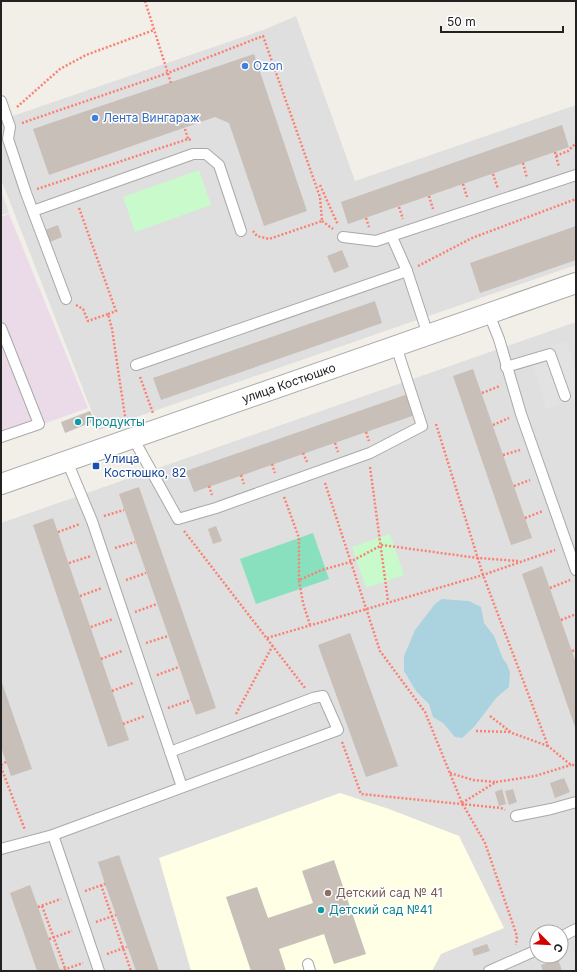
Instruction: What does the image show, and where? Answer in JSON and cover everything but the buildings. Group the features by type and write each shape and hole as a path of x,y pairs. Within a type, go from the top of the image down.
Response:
{"street":[{"name":"улица Костюшко","path":"1,484 67,461 129,431 159,429 576,283"}],"lane":[{"path":"1,100 10,127 8,139 66,299"},
{"path":"33,211 193,154 206,154 219,165 241,231"},
{"path":"343,237 376,241 392,237 576,175"},
{"path":"392,237 407,271 428,335"},
{"path":"136,365 407,271"},
{"path":"489,314 566,547 576,570"},
{"path":"1,328 39,424 1,437"},
{"path":"129,431 178,519 216,508 370,453 422,426 396,346"},
{"path":"506,367 550,354 565,396"},
{"path":"67,461 92,521 182,787"},
{"path":"1,849 28,840 53,835 338,730 323,696 313,698 170,752"},
{"path":"516,816 551,810 576,802"},
{"path":"53,835 99,971"},
{"path":"489,971 529,953"}],"path":[{"path":"145,1 171,82"},
{"path":"6,116 60,69 86,55 154,30"},
{"path":"10,127 168,73 263,36 320,197 322,220 269,239 258,236 252,228 241,231"},
{"path":"185,129 188,139"},
{"path":"556,156 568,151 576,143"},
{"path":"320,185 343,237"},
{"path":"66,299 83,309 88,321 116,311 74,196"},
{"path":"407,271 472,238 576,199"},
{"path":"108,314 112,329 129,431"},
{"path":"136,365 159,429"},
{"path":"482,393 511,382"},
{"path":"493,425 521,414"},
{"path":"435,420 483,574 548,746"},
{"path":"503,455 533,445"},
{"path":"370,453 369,464 382,545 388,601"},
{"path":"322,470 364,608 380,651 425,712 462,803 485,844 517,936 514,960"},
{"path":"514,486 543,475"},
{"path":"279,485 299,538 298,580 310,625"},
{"path":"525,518 553,508"},
{"path":"178,519 179,525 313,698"},
{"path":"298,580 322,570 350,562 382,545 478,558 520,561"},
{"path":"267,638 364,608 483,574 566,547"},
{"path":"550,588 576,578"},
{"path":"561,620 576,614"},
{"path":"232,729 230,724 273,646"},
{"path":"572,651 576,650"},
{"path":"490,716 512,732 548,746 571,765"},
{"path":"338,730 361,794 501,808 516,816"},
{"path":"476,731 512,732"},
{"path":"6,762 1,766 28,840"},
{"path":"450,773 473,780 496,782 535,776 571,765 576,765"},
{"path":"462,803 496,782"},
{"path":"101,885 131,971"},
{"path":"42,906 66,971"}],"shaded area":[{"path":"296,16 355,181 576,105 576,265 99,430 1,179 1,120 266,29"},
{"path":"1,190 9,213 1,215"},
{"path":"9,214 88,408 1,439 1,217"},
{"path":"576,322 576,971 1,971 1,523"},
{"path":"567,341 576,368 576,398 546,409 533,367 527,365 525,355"},
{"name":"Детский сад № 41","path":"340,793 389,809 459,836 504,928 441,954 432,971 191,971 159,858"}],"green space":[{"path":"199,170 211,205 135,232 123,197"},
{"path":"313,533 329,579 256,604 240,559"},
{"path":"390,534 404,575 366,588 352,547"}],"water":[{"path":"442,599 469,601 481,607 484,623 494,636 510,672 509,687 496,698 474,727 462,738 455,737 443,723 433,717 429,704 416,691 404,671 404,656 415,630 435,604"}],"place":[{"name":"Ozon","path":"245,66"},
{"name":"Лента Вингараж","path":"95,118"},
{"name":"Продукты","path":"78,422"},
{"name":"Улица Костюшко, 82","path":"96,466"},
{"name":"Детский сад № 41","path":"328,893"},
{"name":"Детский сад №41","path":"321,910"}]}
